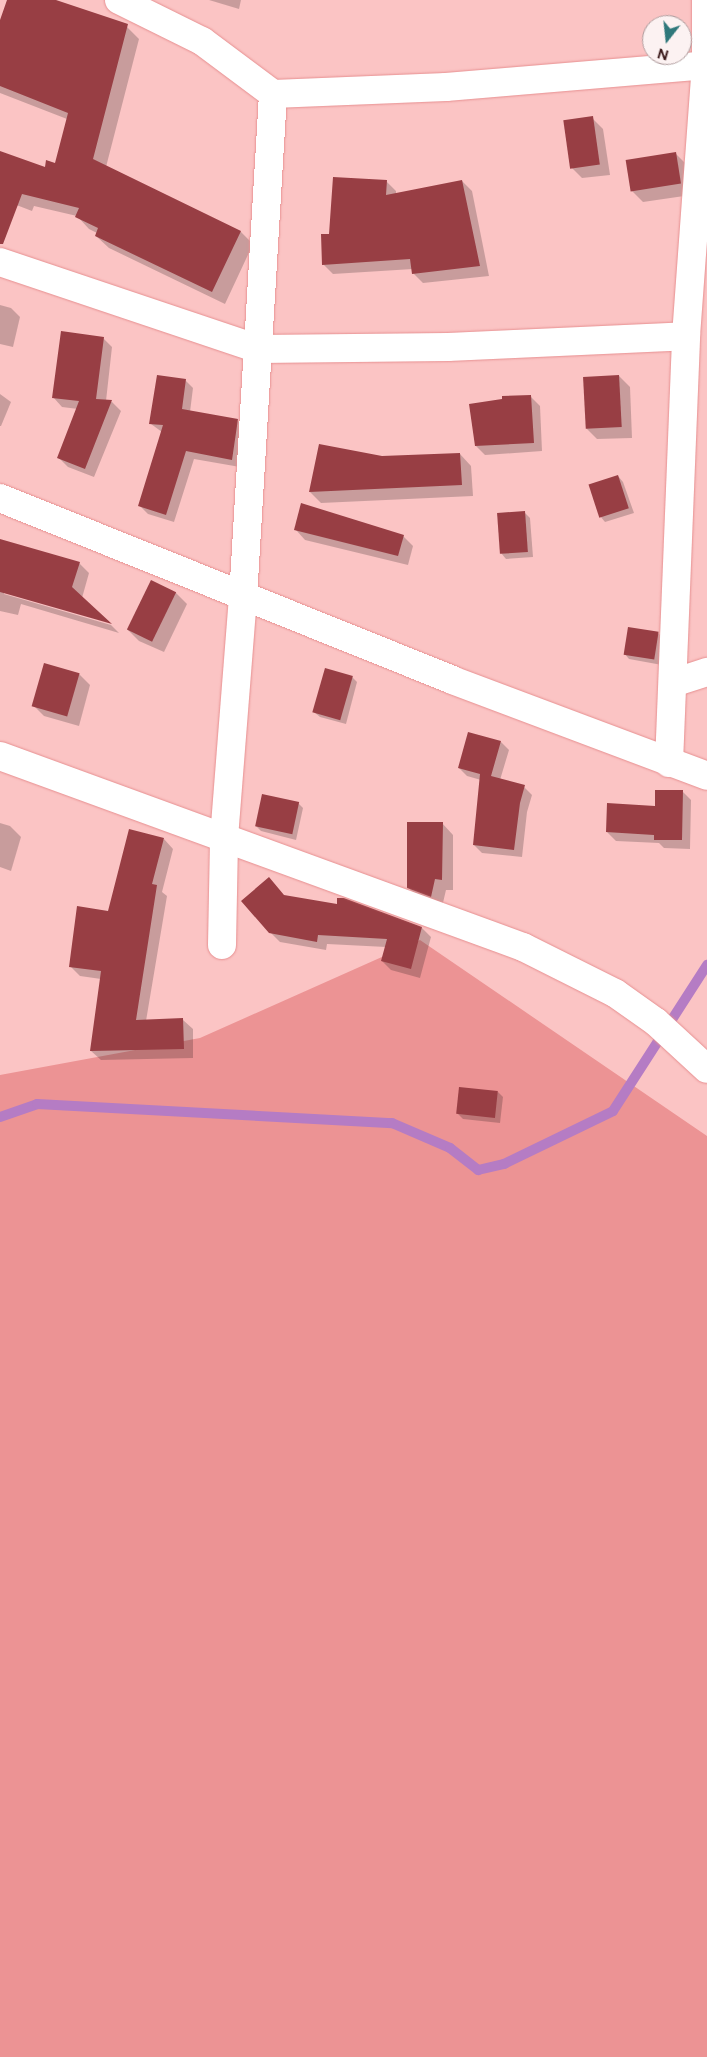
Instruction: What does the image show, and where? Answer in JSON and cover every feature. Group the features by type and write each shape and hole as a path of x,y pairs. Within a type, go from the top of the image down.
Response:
{"street":[{"path":"119,0 202,41 273,94 446,87 706,65"},
{"path":"669,764 686,336 706,65 706,0"},
{"path":"222,945 224,838 243,598 273,94"},
{"path":"0,262 259,349 448,346 686,336"},
{"path":"0,498 243,598 669,764 707,776"},
{"path":"673,683 707,672"},
{"path":"0,756 522,948 615,993 656,1022 707,1069"}],"shaded area":[{"path":"420,940 707,1136 707,2057 0,2057 0,1075 200,1038"}],"building":[{"path":"7,0 56,0 128,24 93,159 241,231 212,292 95,236 98,228 75,217 79,208 22,194 3,244 0,244 0,151 45,167 46,160 55,163 68,113 0,86 0,20"},
{"path":"593,116 600,165 570,169 563,120"},
{"path":"676,152 681,184 631,192 626,160"},
{"path":"333,177 387,180 386,195 462,180 480,266 412,274 410,259 322,265 321,234 329,234"},
{"path":"61,331 104,337 96,399 112,400 85,469 57,458 79,401 52,398"},
{"path":"157,375 186,379 182,409 238,419 232,460 186,451 166,515 138,506 163,425 149,424"},
{"path":"619,375 622,427 586,429 583,377"},
{"path":"531,395 534,443 475,446 469,404 502,399 502,396"},
{"path":"319,444 382,456 460,453 462,485 309,492"},
{"path":"618,475 629,508 599,518 589,485"},
{"path":"301,503 404,535 398,556 294,530"},
{"path":"525,511 528,552 500,554 497,513"},
{"path":"0,539 80,562 72,587 112,624 0,592"},
{"path":"151,580 176,592 152,642 127,629"},
{"path":"628,627 659,632 654,660 624,655"},
{"path":"44,663 80,673 67,716 32,706"},
{"path":"325,668 353,676 340,720 312,712"},
{"path":"468,732 501,741 491,776 525,785 520,803 514,850 473,845 480,774 458,768"},
{"path":"655,790 683,790 682,840 654,840 654,835 606,832 607,803 655,806"},
{"path":"262,794 299,802 292,834 255,826"},
{"path":"407,822 443,822 442,880 435,879 431,897 407,888"},
{"path":"129,829 164,838 152,884 157,885 136,1020 183,1018 184,1049 90,1051 101,971 69,967 77,906 108,911"},
{"path":"269,877 284,895 337,904 337,898 344,898 422,927 411,969 381,961 387,939 318,935 317,942 269,933 241,901"},
{"path":"459,1087 498,1091 495,1118 456,1114"}],"waterway":[{"path":"0,1117 37,1104 392,1123 450,1148 478,1170 504,1164 613,1111 707,965"}]}
